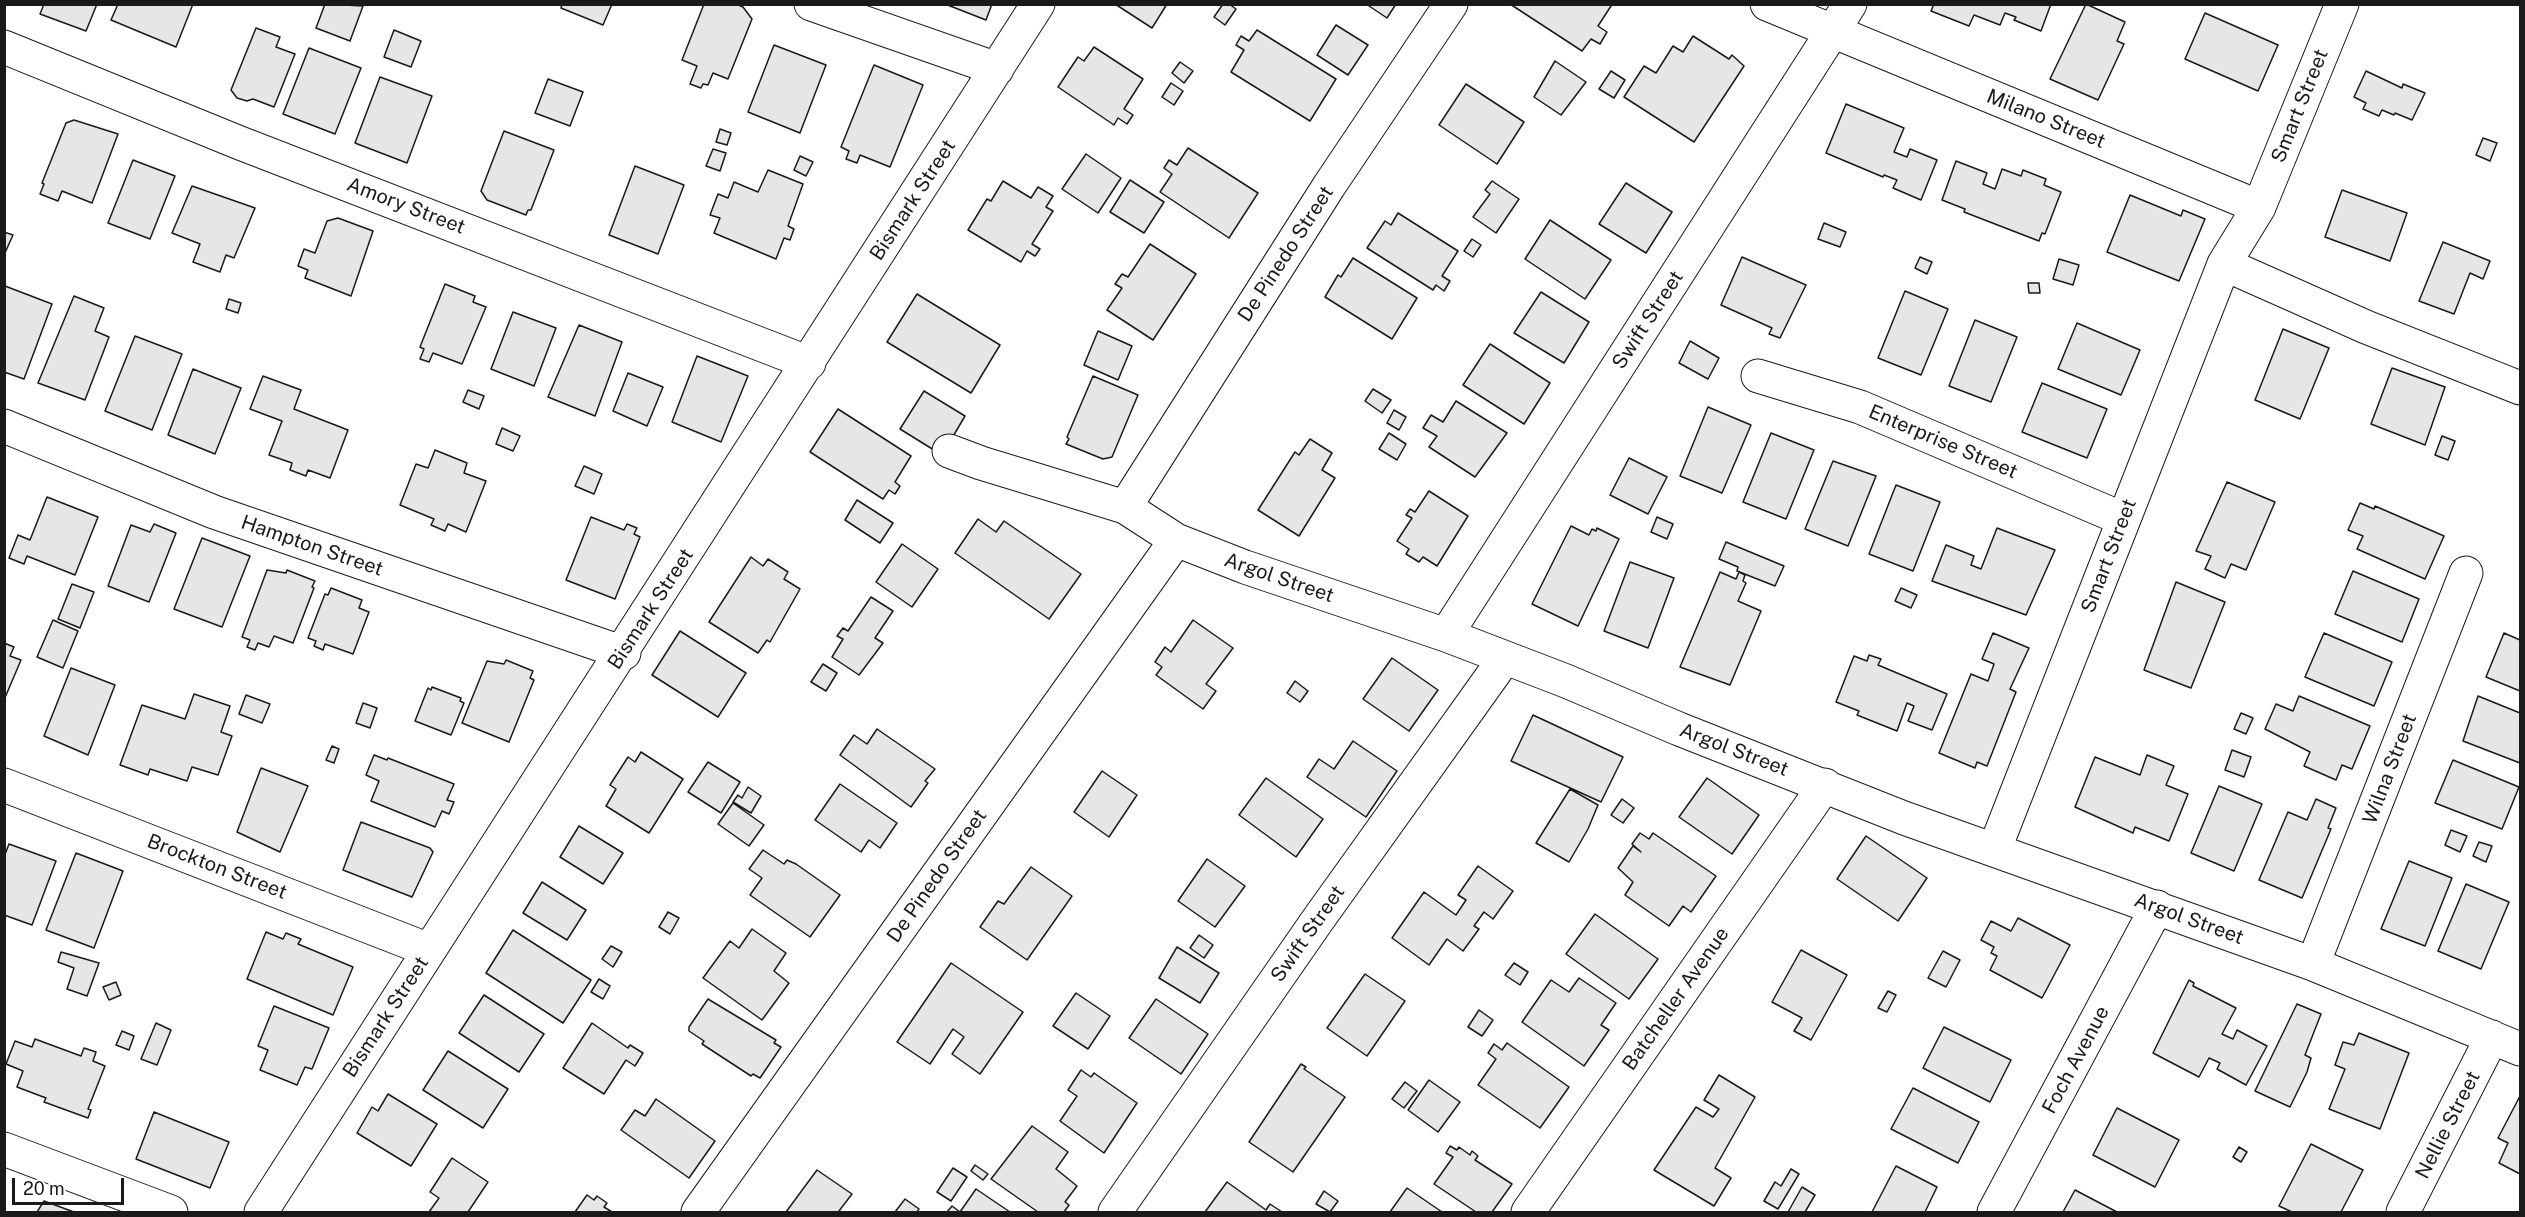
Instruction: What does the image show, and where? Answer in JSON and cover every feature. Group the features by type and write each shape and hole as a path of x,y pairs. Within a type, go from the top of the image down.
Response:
{"street":[{"path":"811,4 997,69"},
{"name":"Bismark Street","path":"261,1212 624,653 1038,4"},
{"name":"De Pinedo Street","path":"1125,507 1329,186 1451,4"},
{"name":"Milano Street","path":"1767,4 2259,207"},
{"name":"Swift Street","path":"1446,635 1850,4"},
{"name":"Smart Street","path":"1995,848 2224,264 2259,207 2342,4"},
{"name":"Amory Street","path":"4,47 240,143 809,363"},
{"path":"2224,264 2366,327 2520,388"},
{"name":"Enterprise Street","path":"1758,376 1860,407 2124,519"},
{"name":"Hampton Street","path":"4,426 214,512 624,653"},
{"name":"Argol Street","path":"949,451 1125,507 1176,540 1275,578 1446,635 1904,818 1995,848 2313,964 2506,1043"},
{"name":"De Pinedo Street","path":"698,1212 1176,540"},
{"name":"Wilna Street","path":"2313,964 2466,573"},
{"name":"Swift Street","path":"1115,1212 1310,931 1504,658"},
{"name":"Brockton Street","path":"4,785 429,950"},
{"name":"Batcheller Avenue","path":"1528,1212 1825,785"},
{"name":"Foch Avenue","path":"1994,1212 2157,907"},
{"name":"Nellie Street","path":"2403,1212 2506,1043"},
{"path":"4,1149 171,1212"}],"building":[{"path":"44,4 97,4 86,31 40,14"},
{"path":"118,4 193,4 176,47 111,20"},
{"path":"325,4 363,6 350,41 316,28"},
{"path":"562,4 612,4 603,25 561,8"},
{"path":"704,4 736,4 743,7 752,19 728,79 713,73 708,85 703,84 701,88 690,84 697,66 682,60"},
{"path":"945,4 992,4 986,20"},
{"path":"1115,4 1167,4 1152,28"},
{"path":"1223,4 1229,4 1236,9 1225,25 1214,17"},
{"path":"1366,4 1396,4 1387,18"},
{"path":"1510,4 1609,4 1611,6 1598,26 1607,32 1600,44 1591,39 1582,51"},
{"path":"1934,4 2051,4 2041,31 2014,20 2016,17 2005,13 2000,25 1974,15 1969,26 1931,11"},
{"path":"2086,4 2125,22 2117,41 2124,44 2098,100 2050,79"},
{"path":"2205,13 2278,45 2258,91 2185,59"},
{"path":"1336,25 1368,45 1348,75 1317,55"},
{"path":"256,28 280,37 276,47 295,54 274,107 253,99 247,101 237,98 231,90"},
{"path":"394,30 421,41 411,67 384,57"},
{"path":"1257,30 1336,79 1310,121 1231,72 1244,50 1236,45 1241,36 1249,41"},
{"path":"1693,36 1729,59 1732,55 1744,66 1694,142 1624,97 1644,66 1656,73 1673,46 1683,52"},
{"path":"774,45 826,65 800,133 748,112"},
{"path":"1094,47 1143,79 1124,109 1133,115 1127,124 1118,118 1114,125 1058,87 1078,57 1084,61"},
{"path":"309,48 361,68 335,134 283,114"},
{"path":"1555,61 1586,82 1561,115 1534,97"},
{"path":"1180,62 1193,71 1184,83 1172,73"},
{"path":"874,65 923,85 890,167 860,155 857,163 846,159 849,151 841,147"},
{"path":"1611,71 1625,80 1614,98 1599,89"},
{"path":"2366,71 2402,88 2403,84 2425,93 2412,120 2382,110 2379,116 2363,109 2366,103 2354,97"},
{"path":"380,77 432,96 407,163 355,143"},
{"path":"548,79 583,92 570,126 535,113"},
{"path":"1171,83 1183,91 1174,105 1162,97"},
{"path":"1466,84 1524,122 1497,164 1439,125"},
{"path":"1846,104 1904,128 1894,152 1907,157 1910,149 1937,160 1921,200 1893,188 1897,180 1884,175 1883,177 1826,153"},
{"path":"74,120 118,134 92,203 62,191 58,201 40,194 44,184 42,183 66,123"},
{"path":"720,129 731,133 727,145 716,142"},
{"path":"504,131 554,150 531,210 528,210 526,215 487,200 481,191"},
{"path":"2483,138 2497,143 2490,161 2476,155"},
{"path":"1188,148 1258,193 1229,238 1160,192 1172,174 1164,168 1169,160 1177,165"},
{"path":"713,149 726,153 720,171 706,166"},
{"path":"1086,154 1121,178 1098,213 1062,189"},
{"path":"800,156 813,162 806,176 794,170"},
{"path":"133,160 175,176 150,239 108,223"},
{"path":"1956,161 1987,173 1983,184 1995,189 2002,169 2021,176 2023,170 2046,179 2044,185 2061,192 2045,234 2042,233 2039,241 1964,212 1965,209 1942,200"},
{"path":"635,166 684,185 658,254 609,235"},
{"path":"768,170 803,184 788,226 794,229 790,240 784,238 776,259 714,233 720,218 710,215 718,194 728,198 734,182 758,192"},
{"path":"1130,180 1164,202 1144,233 1110,212"},
{"path":"1003,181 1031,198 1038,187 1053,196 1046,207 1053,211 1032,244 1040,249 1035,256 1027,251 1021,262 968,230 987,199 991,201"},
{"path":"1492,181 1519,199 1496,233 1473,217 1490,194 1485,190"},
{"path":"1626,183 1672,212 1646,253 1599,224"},
{"path":"192,186 255,208 234,258 226,255 220,272 193,262 200,244 172,233"},
{"path":"2342,190 2407,213 2390,261 2325,237"},
{"path":"2130,195 2181,216 2183,210 2205,219 2179,281 2107,252"},
{"path":"1398,213 1458,251 1442,276 1450,281 1444,291 1436,285 1433,290 1367,248 1385,221 1391,225"},
{"path":"338,218 373,231 351,296 305,278 308,270 298,266 304,249 315,253 327,221"},
{"path":"1550,220 1611,260 1585,299 1525,259"},
{"path":"1824,223 1846,232 1840,247 1818,239"},
{"path":"4,232 13,235 4,255"},
{"path":"1472,239 1481,245 1473,257 1464,251"},
{"path":"2443,242 2490,261 2483,279 2470,273 2454,314 2419,301"},
{"path":"1150,244 1196,274 1153,340 1107,310 1122,288 1115,284 1122,274 1128,277"},
{"path":"1742,257 1806,285 1780,338 1769,334 1772,328 1721,305"},
{"path":"1920,257 1932,262 1927,274 1915,268"},
{"path":"1353,258 1417,298 1392,339 1325,297 1338,275 1341,277"},
{"path":"2059,259 2079,265 2073,285 2053,279"},
{"path":"2028,283 2039,283 2040,293 2029,293"},
{"path":"445,284 475,296 473,302 486,307 462,364 433,353 429,362 420,359 424,349 420,347"},
{"path":"5,286 52,304 24,379 4,372"},
{"path":"1905,291 1948,309 1921,375 1878,358"},
{"path":"1541,292 1589,322 1564,363 1514,333"},
{"path":"917,294 1000,345 971,393 887,342"},
{"path":"74,296 104,308 95,331 109,337 85,400 38,383"},
{"path":"229,299 241,303 238,313 226,309"},
{"path":"513,312 556,328 534,386 491,369"},
{"path":"1975,320 2017,337 1991,402 1949,386"},
{"path":"2077,323 2140,350 2121,395 2058,369"},
{"path":"579,325 622,342 595,416 548,397"},
{"path":"2283,329 2329,348 2300,419 2255,400"},
{"path":"1098,331 1132,346 1118,380 1084,365"},
{"path":"135,336 182,354 152,430 105,411"},
{"path":"1690,341 1719,358 1708,379 1679,363"},
{"path":"1490,344 1550,383 1524,424 1463,385"},
{"path":"697,356 748,376 721,442 672,422"},
{"path":"2392,368 2445,387 2425,445 2371,424"},
{"path":"193,369 241,388 215,454 168,435"},
{"path":"628,373 663,387 647,426 613,411"},
{"path":"263,376 301,390 294,409 348,430 330,478 308,470 306,476 290,470 292,463 269,455 282,421 250,409"},
{"path":"1093,376 1138,395 1112,457 1103,459 1066,444"},
{"path":"2042,383 2107,409 2087,458 2022,432"},
{"path":"1373,389 1391,400 1382,413 1365,401"},
{"path":"468,390 484,396 479,409 463,402"},
{"path":"924,391 965,416 942,455 900,429"},
{"path":"1456,401 1507,433 1475,477 1429,447 1437,436 1423,428 1431,415 1443,422"},
{"path":"1708,407 1751,425 1722,493 1680,476"},
{"path":"838,409 911,456 895,482 900,486 895,494 889,490 883,499 810,452"},
{"path":"1394,410 1406,417 1399,430 1387,423"},
{"path":"502,428 520,436 513,451 496,444"},
{"path":"1389,433 1406,444 1397,460 1379,449"},
{"path":"1771,433 1814,450 1786,519 1743,502"},
{"path":"2442,436 2455,441 2448,460 2435,455"},
{"path":"1310,439 1332,453 1322,470 1335,478 1299,536 1258,510 1295,452 1299,455"},
{"path":"435,450 467,463 464,473 486,481 466,532 448,524 445,531 431,525 434,519 400,505 416,464 428,468"},
{"path":"1629,458 1667,477 1648,514 1610,495"},
{"path":"1833,461 1876,476 1848,546 1805,529"},
{"path":"584,466 602,474 594,494 575,486"},
{"path":"2227,482 2275,502 2246,570 2231,564 2225,578 2205,569 2211,556 2196,551"},
{"path":"1896,485 1940,502 1913,571 1869,554"},
{"path":"1429,491 1468,516 1437,566 1423,557 1419,562 1406,554 1409,549 1397,541 1412,518 1406,515 1410,509 1415,512"},
{"path":"47,497 98,517 75,575 27,556 24,564 9,558 18,535 30,540"},
{"path":"857,500 893,523 880,543 845,520"},
{"path":"2360,503 2374,509 2375,506 2444,536 2425,579 2357,549 2363,536 2348,530"},
{"path":"591,517 624,530 627,524 637,528 634,534 640,537 615,599 566,580"},
{"path":"1657,517 1673,524 1667,539 1651,532"},
{"path":"978,519 996,532 1004,521 1081,574 1049,619 955,553"},
{"path":"154,524 176,533 149,602 108,586 131,525 150,532"},
{"path":"1571,526 1589,535 1592,529 1596,531 1597,528 1619,539 1578,626 1532,604"},
{"path":"1997,528 2055,550 2026,615 1932,581 1946,545 1974,556 1971,565 1981,569"},
{"path":"202,538 250,556 222,627 174,609"},
{"path":"1726,542 1784,566 1775,586 1737,571 1738,567 1719,559"},
{"path":"902,544 938,569 912,607 876,582"},
{"path":"751,557 763,566 768,559 788,572 784,579 800,589 770,642 767,640 758,653 709,622"},
{"path":"1630,562 1674,578 1648,648 1604,631"},
{"path":"267,570 286,573 287,570 315,581 312,587 314,588 293,643 274,636 269,647 258,643 255,650 247,647 250,640 242,637"},
{"path":"2353,571 2419,599 2402,642 2335,614"},
{"path":"1720,572 1736,579 1739,572 1745,575 1743,581 1746,583 1738,601 1761,611 1730,685 1680,667"},
{"path":"2176,582 2225,602 2191,688 2144,670"},
{"path":"72,584 94,592 80,628 58,619"},
{"path":"331,588 362,600 359,608 369,612 353,654 325,644 323,650 314,646 316,641 308,638 325,594 328,595"},
{"path":"1901,588 1917,595 1911,608 1895,601"},
{"path":"871,597 893,611 875,638 883,643 859,675 832,657 843,639 837,636 843,628 848,631"},
{"path":"53,620 78,631 63,668 37,657"},
{"path":"1193,620 1233,648 1206,684 1216,691 1203,709 1156,675 1162,667 1155,662 1165,647 1171,652"},
{"path":"680,631 746,673 718,717 652,675"},
{"path":"1993,633 2029,648 2010,689 2016,692 1987,766 1977,762 1975,768 1939,753 1971,674 1988,681 1994,664 1982,659"},
{"path":"2324,633 2392,662 2374,706 2305,677"},
{"path":"2504,633 2520,640 2520,691 2486,677"},
{"path":"4,643 14,647 10,656 21,660 4,700"},
{"path":"1869,655 1881,659 1878,665 1947,694 1932,730 1908,721 1914,706 1907,703 1897,731 1857,715 1859,711 1836,702 1854,656 1867,661"},
{"path":"1392,658 1438,690 1409,731 1363,699"},
{"path":"506,660 533,671 530,678 534,680 509,742 462,723 487,661 504,664"},
{"path":"823,664 837,673 826,691 811,682"},
{"path":"71,668 115,685 88,755 44,736"},
{"path":"1295,681 1308,691 1300,702 1287,693"},
{"path":"432,687 461,698 460,701 464,703 451,735 415,721 428,688 431,690"},
{"path":"194,694 230,706 221,732 232,736 218,775 192,767 187,781 150,769 148,775 120,765 142,705 185,719"},
{"path":"246,695 270,704 262,723 239,714"},
{"path":"2299,696 2370,726 2352,769 2342,765 2336,780 2304,766 2310,752 2265,729 2276,704 2293,711"},
{"path":"2478,696 2520,713 2520,763 2463,741"},
{"path":"363,703 377,708 370,728 356,723"},
{"path":"2241,713 2253,718 2246,734 2234,729"},
{"path":"1533,715 1623,757 1601,802 1511,761"},
{"path":"877,729 935,769 925,781 928,783 911,807 840,755 854,735 867,744"},
{"path":"1353,741 1397,771 1366,817 1307,777 1319,759 1334,769"},
{"path":"332,746 339,749 334,763 326,760"},
{"path":"2232,750 2251,757 2244,777 2225,770"},
{"path":"641,752 683,779 649,833 606,806 616,789 610,785 628,757 635,762"},
{"path":"374,755 387,760 388,758 454,784 447,800 454,802 449,814 442,811 435,827 371,801 379,781 366,775"},
{"path":"2147,755 2174,766 2166,785 2188,794 2169,841 2135,827 2133,833 2075,807 2095,757 2140,775"},
{"path":"2453,760 2519,787 2502,829 2435,803"},
{"path":"708,762 740,782 721,813 688,792"},
{"path":"261,768 308,786 280,852 237,832"},
{"path":"1102,771 1137,795 1109,837 1074,812"},
{"path":"1266,778 1323,819 1296,857 1239,815"},
{"path":"1707,778 1759,815 1732,854 1679,817"},
{"path":"840,784 897,823 880,848 869,840 861,852 815,820"},
{"path":"2219,786 2262,804 2234,871 2191,853"},
{"path":"748,787 761,796 751,813 733,802 738,795 742,798"},
{"path":"1570,789 1598,805 1588,829 1569,862 1536,843"},
{"path":"1622,799 1634,808 1623,823 1611,815"},
{"path":"2316,799 2336,808 2328,828 2331,829 2302,898 2259,880 2288,812 2307,820"},
{"path":"733,803 764,825 749,846 718,824"},
{"path":"361,822 430,848 433,852 412,897 343,870"},
{"path":"579,826 623,853 603,884 560,857"},
{"path":"2451,830 2467,836 2460,852 2445,845"},
{"path":"1640,833 1649,839 1653,833 1716,876 1691,912 1683,906 1669,926 1625,895 1633,882 1618,868 1633,846 1641,852 1632,844"},
{"path":"1866,836 1927,878 1898,921 1837,879"},
{"path":"2479,842 2492,846 2486,862 2473,856"},
{"path":"9,844 56,861 32,925 4,915 4,857"},
{"path":"763,850 784,864 787,860 796,864 840,895 810,937 750,895 762,878 749,869"},
{"path":"76,853 123,871 94,948 46,930"},
{"path":"1207,859 1245,886 1215,927 1178,901"},
{"path":"2409,861 2452,878 2425,946 2381,929"},
{"path":"1478,866 1513,891 1493,919 1484,912 1474,926 1479,929 1463,951 1447,939 1429,965 1392,938 1424,892 1456,915 1466,900 1458,895"},
{"path":"1031,867 1072,896 1027,960 980,927 998,901 1004,904"},
{"path":"542,882 586,910 567,940 523,913"},
{"path":"2466,884 2509,902 2481,969 2438,951"},
{"path":"668,912 679,918 670,934 659,927"},
{"path":"1595,914 1658,959 1629,999 1566,954"},
{"path":"2018,918 2070,945 2042,998 1990,970 1997,956 1991,953 1994,947 1981,940 1991,921 2011,931"},
{"path":"752,929 786,953 774,971 789,983 762,1020 703,978 730,941 739,948"},
{"path":"513,930 591,980 563,1023 486,973"},
{"path":"266,932 283,939 286,933 301,939 298,944 353,967 333,1015 247,979"},
{"path":"1199,935 1213,945 1204,958 1190,948"},
{"path":"611,946 622,952 613,967 602,959"},
{"path":"1177,947 1219,973 1200,1003 1159,978"},
{"path":"1801,950 1847,975 1811,1040 1794,1031 1802,1018 1772,1002"},
{"path":"1943,951 1960,960 1946,987 1928,978"},
{"path":"61,952 99,963 87,996 67,989 74,968 58,962"},
{"path":"951,963 1023,1012 980,1074 952,1054 964,1037 953,1029 930,1064 897,1042"},
{"path":"1514,963 1528,972 1520,985 1505,975"},
{"path":"1365,974 1405,1001 1367,1056 1327,1028"},
{"path":"1579,978 1616,1003 1601,1025 1609,1030 1584,1066 1522,1022 1551,980 1569,992"},
{"path":"599,979 610,986 603,999 591,992"},
{"path":"2189,980 2194,983 2193,986 2236,1008 2222,1034 2233,1039 2237,1030 2267,1046 2246,1085 2217,1069 2220,1063 2209,1058 2199,1077 2153,1053"},
{"path":"116,982 121,995 109,1000 103,987"},
{"path":"1888,991 1896,995 1887,1012 1878,1008"},
{"path":"1076,993 1110,1016 1088,1049 1053,1026"},
{"path":"484,995 544,1034 519,1072 459,1033"},
{"path":"708,999 776,1040 774,1043 781,1047 760,1078 753,1074 751,1076 702,1044 704,1041 689,1031 689,1027"},
{"path":"1156,999 1208,1034 1181,1074 1129,1038"},
{"path":"2297,1004 2321,1014 2305,1055 2311,1058 2307,1072 2290,1107 2255,1091"},
{"path":"274,1006 329,1028 312,1069 305,1067 297,1085 260,1070 268,1050 258,1046"},
{"path":"1479,1010 1493,1020 1482,1036 1468,1027"},
{"path":"156,1023 171,1030 157,1065 141,1059"},
{"path":"592,1023 628,1048 630,1045 643,1053 635,1066 626,1060 604,1094 563,1068"},
{"path":"1944,1027 2011,1060 1990,1102 1923,1068"},
{"path":"122,1031 134,1036 129,1050 116,1045"},
{"path":"2359,1033 2409,1053 2380,1129 2329,1109 2345,1069 2335,1065 2343,1042 2354,1045"},
{"path":"35,1039 81,1056 84,1048 96,1052 93,1061 105,1066 88,1109 91,1110 88,1118 44,1102 46,1098 17,1087 23,1071 6,1064 15,1041 32,1047"},
{"path":"1507,1043 1569,1087 1540,1128 1478,1085 1496,1059 1488,1053 1494,1044 1502,1050"},
{"path":"448,1051 508,1089 483,1128 423,1090"},
{"path":"1301,1064 1306,1067 1304,1069 1345,1097 1293,1172 1249,1142"},
{"path":"1081,1070 1091,1077 1094,1073 1137,1103 1104,1153 1060,1121 1077,1096 1068,1090"},
{"path":"1719,1075 1755,1097 1715,1168 1731,1178 1714,1206 1654,1170 1696,1107 1713,1117 1719,1109 1704,1100"},
{"path":"1429,1080 1460,1102 1438,1132 1408,1110"},
{"path":"1405,1082 1417,1091 1404,1108 1392,1099"},
{"path":"1913,1088 1979,1122 1958,1163 1891,1129"},
{"path":"388,1094 437,1124 411,1166 357,1133 372,1107 378,1111"},
{"path":"2520,1096 2520,1174 2499,1163 2508,1143 2498,1138"},
{"path":"656,1099 715,1141 689,1178 621,1130 635,1110 645,1116"},
{"path":"2117,1108 2179,1140 2155,1187 2093,1155"},
{"path":"154,1112 229,1142 210,1188 136,1159"},
{"path":"1032,1126 1068,1152 1056,1169 1077,1186 1065,1202 1069,1205 1064,1212 1038,1212 991,1179"},
{"path":"2311,1144 2363,1170 2341,1212 2292,1212 2279,1206"},
{"path":"1450,1146 1457,1150 1459,1147 1470,1155 1472,1151 1478,1156 1475,1160 1512,1184 1492,1212 1476,1212 1434,1184 1453,1157 1446,1153"},
{"path":"2239,1147 2247,1152 2241,1162 2233,1157"},
{"path":"452,1158 488,1182 468,1212 429,1212 439,1198 430,1192"},
{"path":"975,1165 988,1174 983,1180 971,1171"},
{"path":"1896,1166 1937,1187 1925,1212 1872,1212"},
{"path":"953,1168 967,1177 951,1201 937,1192"},
{"path":"1791,1169 1799,1174 1778,1209 1764,1201 1775,1182 1781,1186"},
{"path":"817,1170 852,1194 839,1211 841,1212 786,1212"},
{"path":"1227,1182 1266,1210 1270,1204 1282,1212 1205,1212"},
{"path":"1802,1187 1815,1195 1805,1212 1788,1212"},
{"path":"1407,1188 1442,1212 1390,1212"},
{"path":"976,1189 1010,1212 960,1212"},
{"path":"2075,1190 2117,1212 2063,1212"},
{"path":"1324,1191 1338,1201 1330,1212 1316,1204"},
{"path":"587,1195 594,1200 597,1196 607,1203 604,1207 612,1212 575,1212"},
{"path":"905,1199 919,1209 917,1212 895,1212"},
{"path":"44,1201 74,1212 37,1212"},
{"path":"952,1206 960,1212 947,1212"}]}
